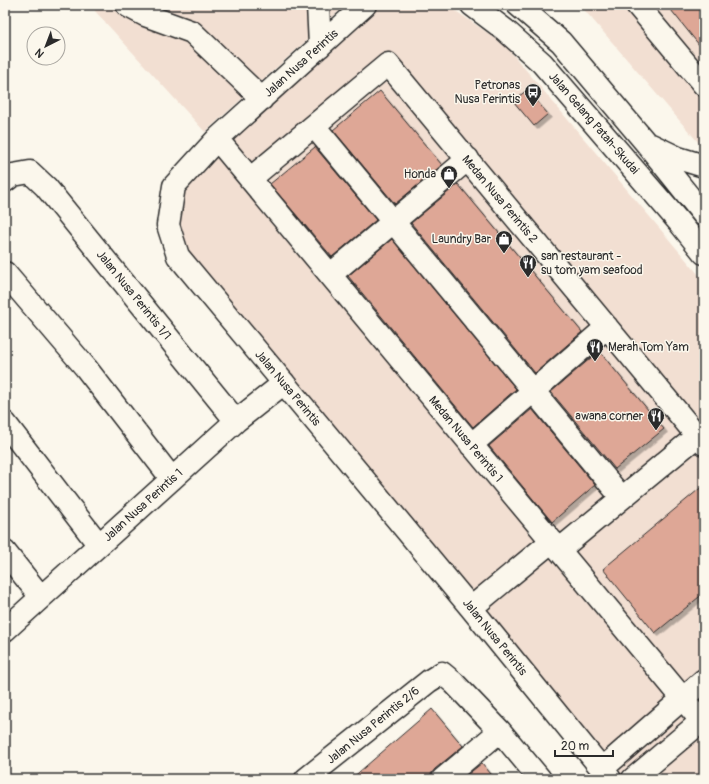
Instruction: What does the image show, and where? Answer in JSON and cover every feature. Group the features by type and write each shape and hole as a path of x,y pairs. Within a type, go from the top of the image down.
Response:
{"street":[{"path":"127,5 145,15 192,32 262,98"},
{"path":"318,5 320,46"},
{"name":"Jalan Nusa Perintis","path":"365,5 217,139 174,186 168,225 178,256 471,608 606,774"},
{"name":"Jalan Gelang Patah-Skudai","path":"472,5 505,30 542,63 704,252"},
{"path":"518,5 561,42 702,208 679,222"},
{"path":"637,5 704,85"},
{"name":"Medan Nusa Perintis 2","path":"314,126 388,64 701,440"},
{"path":"217,139 250,179 314,126 622,498"},
{"path":"646,143 678,158 704,166"},
{"path":"330,275 468,160"},
{"name":"Jalan Nusa Perintis 1/1","path":"5,181 13,175 30,172 46,187 236,421"},
{"name":"Medan Nusa Perintis 1","path":"250,179 682,698 703,721"},
{"path":"5,273 86,368 172,479"},
{"path":"471,445 607,327"},
{"name":"Jalan Nusa Perintis 1","path":"5,630 236,421 284,383"},
{"path":"5,423 99,545"},
{"path":"471,608 701,440"},
{"path":"5,552 41,597"},
{"name":"Jalan Nusa Perintis 2/6","path":"306,779 429,681 442,673 454,682 500,731"},
{"path":"606,774 682,698 704,680"},
{"path":"633,779 703,721"},
{"path":"443,779 500,731 540,779"}],"shaded area":[{"path":"96,5 346,5 205,132 95,11"},
{"path":"365,5 447,5 504,44 704,281 704,779 623,779 382,493 168,225 174,186"},
{"path":"580,5 704,5 704,149"}],"building":[{"path":"667,5 704,5 704,51"},
{"path":"527,90 548,114 534,126 513,101"},
{"path":"380,91 442,165 395,204 333,130"},
{"path":"315,147 376,220 332,257 270,184"},
{"path":"458,184 582,332 535,373 411,223"},
{"path":"392,239 516,389 473,427 348,276"},
{"path":"599,351 664,429 615,469 551,392"},
{"path":"532,409 595,485 552,522 489,446"},
{"path":"704,485 704,593 655,633 603,569"},
{"path":"432,709 463,746 435,769 431,774 431,779 351,779"},
{"path":"482,763 495,779 462,779"}],"place":[{"name":"Petronas Nusa Perintis","path":"533,107"},
{"name":"Honda","path":"449,189"},
{"name":"Laundry Bar","path":"504,254"},
{"name":"san restaurant - su tom yam seafood","path":"528,278"},
{"name":"Merah Tom Yam","path":"595,362"},
{"name":"awana corner","path":"656,431"}]}
